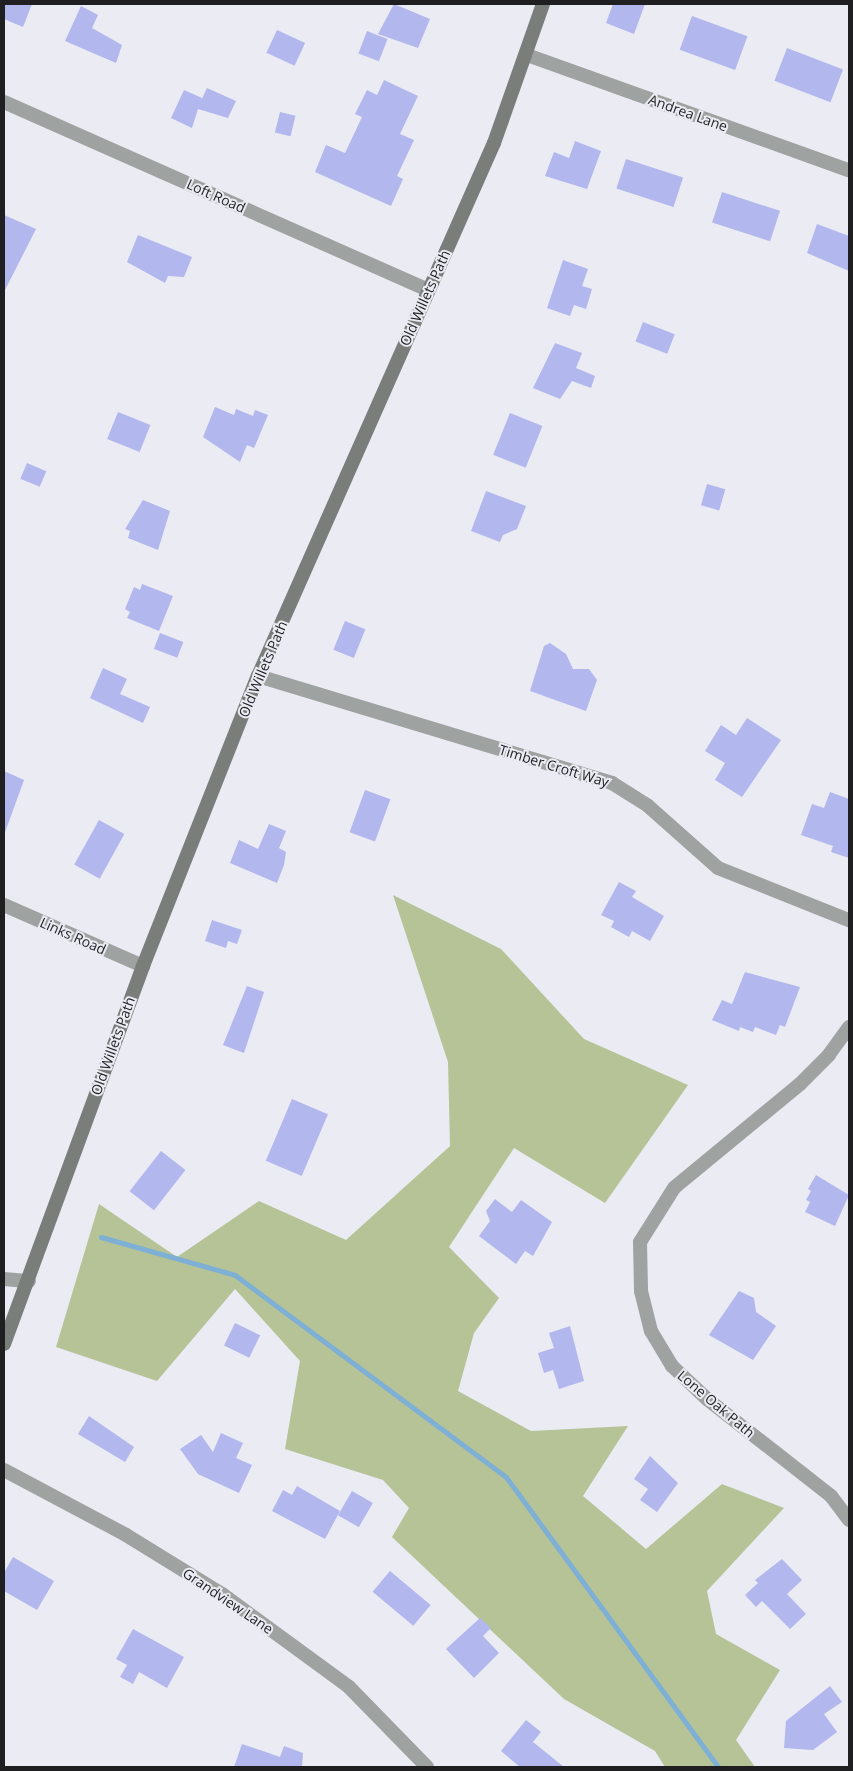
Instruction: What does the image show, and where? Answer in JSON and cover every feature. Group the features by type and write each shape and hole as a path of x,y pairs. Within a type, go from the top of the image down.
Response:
{"main road":[{"name":"Old Willets Path","path":"4,1344 29,1281 143,966 258,676 494,143 527,55 543,4"}],"street":[{"name":"Andrea Lane","path":"527,55 849,170"},
{"name":"Loft Road","path":"4,102 428,290"},
{"name":"Timber Croft Way","path":"258,676 612,783 647,805 718,868 849,920"},
{"name":"Links Road","path":"4,905 143,966"},
{"name":"Lone Oak Path","path":"849,1026 829,1055 800,1084 674,1188 640,1242 641,1291 651,1331 672,1366 707,1399 831,1496 849,1520"},
{"path":"4,1279 29,1281"},
{"name":"Grandview Lane","path":"4,1470 126,1535 222,1594 348,1687 427,1767"}],"green space":[{"path":"393,895 501,949 584,1039 688,1085 605,1203 514,1148 449,1247 499,1298 474,1333 458,1391 531,1431 628,1426 583,1496 646,1549 722,1484 784,1508 707,1591 716,1634 780,1670 736,1740 755,1767 665,1767 655,1751 564,1699 392,1537 409,1508 383,1480 285,1449 300,1361 235,1289 157,1381 56,1347 99,1204 177,1257 259,1201 346,1240 450,1146 448,1062"}],"building":[{"path":"4,4 32,4 23,27 4,19"},
{"path":"394,4 430,19 418,48 378,34"},
{"path":"613,4 645,4 634,34 606,23"},
{"path":"81,6 98,15 92,28 122,45 116,63 65,41"},
{"path":"692,16 747,36 735,70 680,50"},
{"path":"277,30 305,43 295,66 266,53"},
{"path":"367,31 388,39 379,61 358,53"},
{"path":"787,48 843,70 830,102 774,81"},
{"path":"384,80 418,96 400,134 414,140 397,176 403,179 391,206 315,172 326,145 345,153 362,117 355,114 367,90 377,95"},
{"path":"207,88 236,101 228,118 198,109 192,128 171,118 184,90 202,98 200,103"},
{"path":"280,112 296,116 290,136 275,132"},
{"path":"575,141 601,151 587,189 545,176 554,152 569,158"},
{"path":"626,159 683,178 673,207 616,188"},
{"path":"722,192 780,211 770,241 712,222"},
{"path":"4,215 36,229 4,292"},
{"path":"817,224 849,236 849,271 807,253"},
{"path":"138,235 192,257 184,277 168,276 165,283 127,262"},
{"path":"563,260 588,269 582,286 592,289 586,309 574,305 570,316 547,308"},
{"path":"643,322 675,334 667,354 635,342"},
{"path":"555,343 582,353 576,368 595,376 591,388 572,381 560,399 533,388"},
{"path":"215,407 234,415 236,409 253,416 255,410 268,415 254,448 247,445 240,462 203,437"},
{"path":"118,412 150,425 140,452 107,439"},
{"path":"510,413 542,426 526,468 493,455"},
{"path":"27,463 46,471 40,487 20,479"},
{"path":"707,484 725,489 719,510 701,505"},
{"path":"486,491 526,506 517,529 503,535 500,542 471,531"},
{"path":"143,500 170,511 158,550 128,538 130,531 125,529"},
{"path":"142,584 173,596 159,631 127,618 130,612 125,609 134,587 140,590"},
{"path":"345,621 365,629 354,658 333,650"},
{"path":"160,633 183,642 177,658 154,649"},
{"path":"550,643 566,654 573,669 589,669 597,680 586,711 530,691 544,646"},
{"path":"103,668 127,679 120,694 150,707 143,723 90,698"},
{"path":"747,718 781,740 742,797 715,780 725,763 705,751 721,725 736,735"},
{"path":"4,771 24,780 4,835"},
{"path":"365,790 390,799 375,842 350,832"},
{"path":"830,792 849,799 849,858 831,852 833,846 801,835 812,804 824,808"},
{"path":"99,820 124,834 100,879 74,865"},
{"path":"269,824 286,831 279,848 286,852 284,865 277,883 230,863 239,840 258,849"},
{"path":"619,882 636,891 632,897 664,916 650,941 632,931 629,937 611,927 614,921 601,915"},
{"path":"212,920 242,930 237,944 228,941 226,948 205,941"},
{"path":"745,972 800,987 785,1027 780,1025 776,1035 755,1027 753,1032 740,1027 739,1031 712,1020 722,1000 732,1004"},
{"path":"247,986 264,992 244,1053 223,1045"},
{"path":"292,1099 328,1114 302,1176 266,1161"},
{"path":"161,1151 185,1170 154,1210 130,1191"},
{"path":"816,1175 849,1195 835,1226 805,1212 810,1202 806,1200 811,1191 808,1189"},
{"path":"495,1199 512,1212 521,1200 552,1222 533,1256 525,1251 516,1264 479,1236 490,1221 486,1211"},
{"path":"739,1291 754,1298 756,1312 776,1326 753,1360 709,1335"},
{"path":"235,1323 260,1335 249,1358 224,1345"},
{"path":"570,1326 584,1381 559,1389 553,1370 544,1373 538,1353 554,1348 549,1333"},
{"path":"89,1416 134,1447 125,1462 78,1434"},
{"path":"221,1433 243,1443 236,1458 252,1465 239,1493 198,1474 180,1449 201,1435 213,1452"},
{"path":"650,1456 678,1483 657,1512 640,1500 648,1489 634,1479"},
{"path":"297,1486 340,1511 325,1539 272,1511 283,1490 292,1495"},
{"path":"352,1491 373,1503 359,1527 338,1515"},
{"path":"13,1557 54,1581 37,1610 4,1591 4,1573"},
{"path":"782,1559 802,1580 787,1594 806,1614 790,1629 762,1601 756,1607 745,1595 758,1583 755,1580"},
{"path":"390,1571 431,1605 413,1626 373,1592"},
{"path":"480,1618 491,1628 483,1636 499,1653 474,1678 446,1649"},
{"path":"133,1629 184,1657 167,1688 139,1672 133,1684 120,1677 127,1665 116,1659"},
{"path":"830,1686 842,1702 824,1714 837,1732 813,1750 784,1748 786,1721"},
{"path":"526,1720 541,1732 533,1742 564,1767 520,1767 501,1751"},
{"path":"242,1744 280,1757 284,1746 303,1753 302,1767 234,1767"}],"waterway":[{"path":"101,1237 235,1275 506,1477 718,1767"}]}
